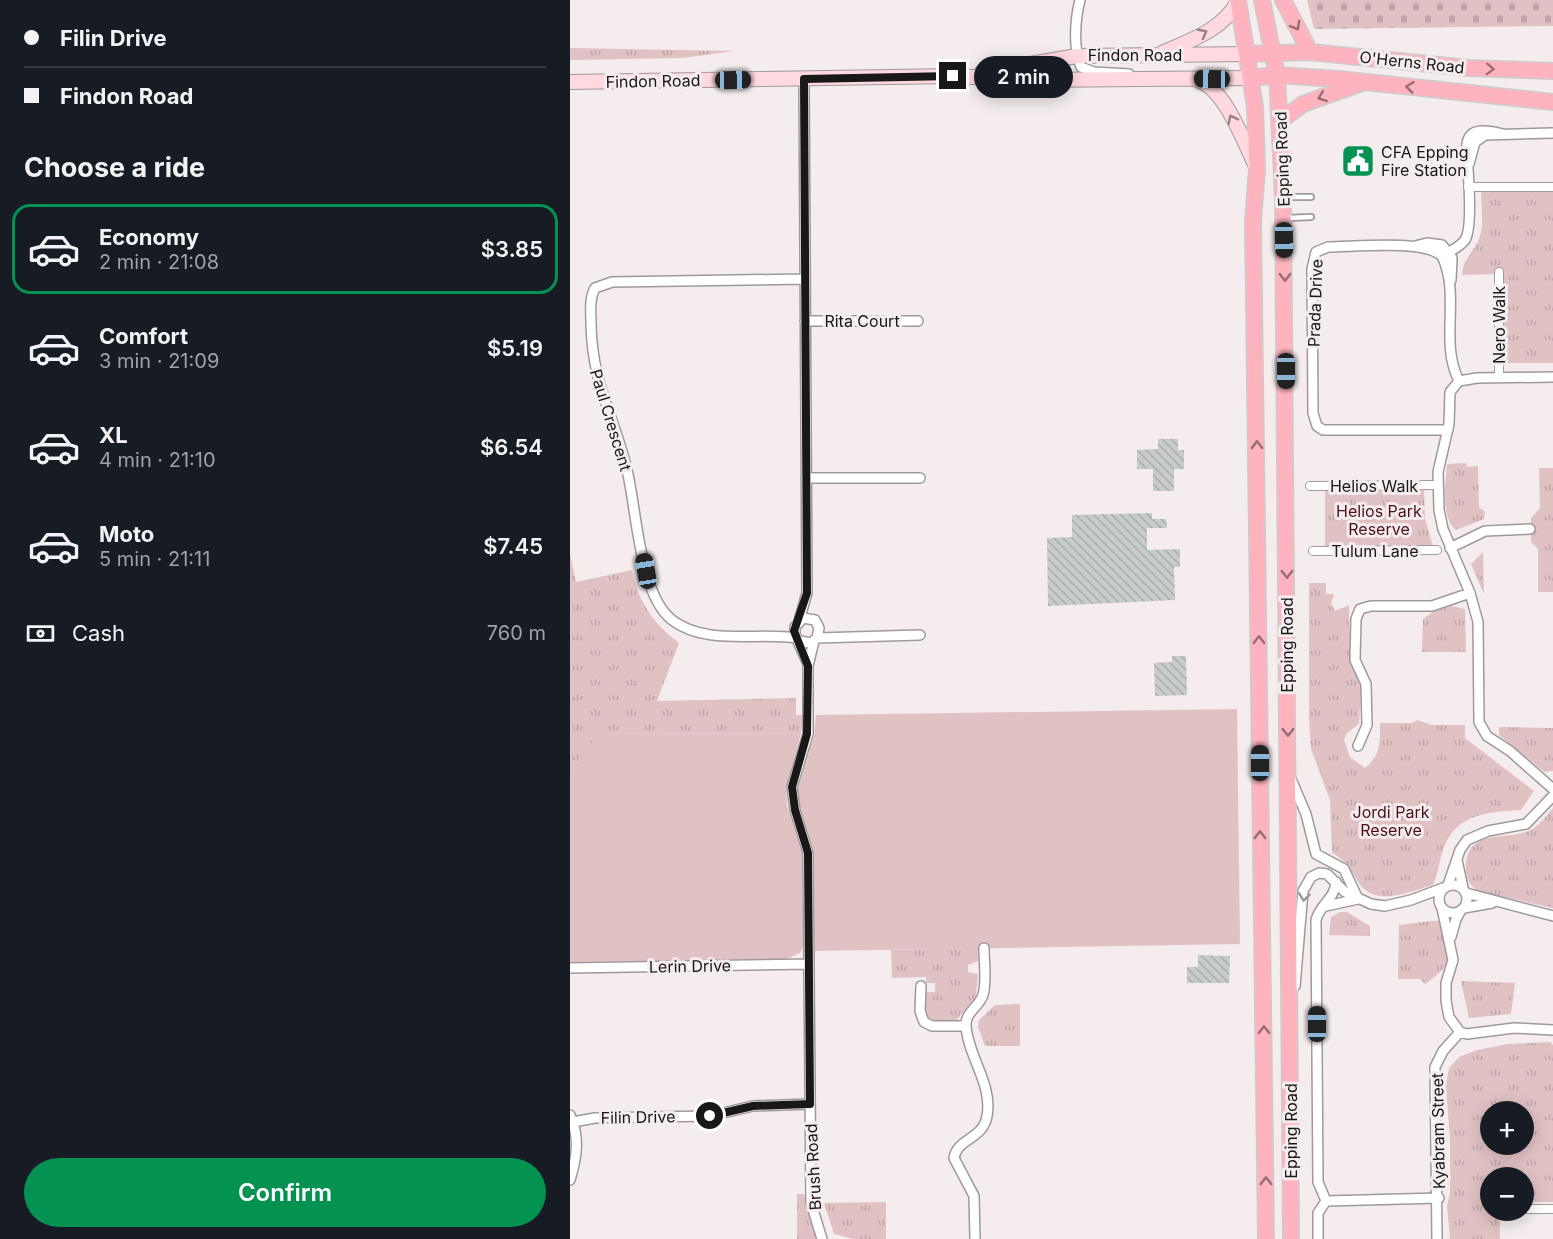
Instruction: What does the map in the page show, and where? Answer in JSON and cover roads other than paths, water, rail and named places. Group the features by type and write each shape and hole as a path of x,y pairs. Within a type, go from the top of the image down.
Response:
{"main road":[{"name":"Epping Road","path":"1262,0 1277,75 1284,197 1291,1239"},
{"path":"1282,0 1310,52"},
{"name":"Epping Road","path":"1238,1 1256,107 1257,169 1253,221 1266,1239"},
{"path":"1158,55 1217,26 1231,15 1238,1"},
{"name":"O'Herns Road","path":"1247,54 1310,52 1468,68 1553,71"},
{"name":"Findon Road","path":"953,76 1077,56 1247,54"},
{"name":"O'Herns Road","path":"1251,78 1277,75 1368,81 1553,102"},
{"name":"Findon Road","path":"570,82 953,76 1032,80 1251,78"},
{"path":"1195,79 1212,86 1224,102 1257,169"},
{"path":"1280,121 1303,104 1368,81"}],"street":[{"path":"1080,0 1077,15 1077,56 1081,67 1086,70 1121,73 1143,79"},
{"path":"804,79 807,593 817,624 815,640"},
{"path":"1459,381 1450,358 1449,288 1453,266 1446,254 1462,243 1467,234 1468,170 1475,142 1485,135 1553,133"},
{"path":"1468,187 1553,187"},
{"name":"Prada Drive","path":"1446,254 1435,243 1412,247 1328,247 1320,249 1314,255 1314,419 1317,426 1323,430 1448,430"},
{"name":"Nero Walk","path":"1499,272 1499,378"},
{"name":"Paul Crescent","path":"799,640 767,635 698,633 674,621 657,604 649,585 627,468 594,368 592,294 602,284 612,282 804,279"},
{"name":"Rita Court","path":"805,321 918,321"},
{"path":"1553,377 1459,381 1450,392 1448,430 1438,485 1441,519 1450,548 1470,593 1480,632 1478,677 1480,728 1553,789"},
{"path":"806,478 920,477"},
{"name":"Helios Walk","path":"1310,486 1438,485"},
{"path":"1450,548 1485,531 1530,529"},
{"name":"Tulum Lane","path":"1313,551 1437,550"},
{"path":"807,593 794,631 799,640 845,636 920,635"},
{"path":"1358,746 1367,725 1366,684 1355,660 1356,618 1360,609 1371,606 1432,606 1470,593"},
{"path":"798,622 807,618 845,636"},
{"name":"Paul Crescent","path":"767,635 798,622"},
{"name":"Brush Road","path":"799,640 808,666"},
{"name":"Brush Road","path":"815,640 808,666 807,734 792,787 795,810 808,853 811,1203 822,1239"},
{"path":"1288,771 1306,814 1316,854 1344,869 1358,899"},
{"path":"1553,796 1526,825 1478,834 1467,840 1439,896 1451,942 1453,960 1446,983 1446,1001 1449,1017 1460,1032 1467,1034 1514,1028 1553,1030"},
{"path":"1451,942 1452,931 1467,901 1458,860"},
{"path":"1290,1047 1303,891 1311,876 1319,873 1327,874 1345,892 1358,899 1385,906 1411,900 1446,886 1456,885 1465,891 1497,903 1553,916"},
{"path":"1326,1201 1318,1182 1316,927 1317,915 1336,891 1336,882"},
{"path":"1326,906 1358,899"},
{"path":"1411,900 1422,900 1441,906 1453,913 1497,903"},
{"path":"975,1239 974,1196 954,1158 959,1147 983,1129 988,1104 966,1026 967,1017 984,993 984,948"},
{"name":"Lerin Drive","path":"570,968 809,964"},
{"path":"921,986 920,1011 924,1022 932,1026 966,1026"},
{"name":"Kyabram Street","path":"1438,1239 1435,1067 1443,1051 1460,1032"},
{"name":"Filin Drive","path":"572,1119 710,1116 753,1106 810,1104"},
{"path":"570,1180 578,1146 572,1119"},
{"path":"1326,1201 1439,1198"},
{"path":"1318,1239 1318,1213 1326,1201"},
{"path":"1534,1209 1553,1209"}],"lane":[{"path":"1284,197 1311,197"},
{"path":"1284,218 1311,217"}],"place":[{"name":"CFA Epping Fire Station","path":"1358,161"}],"park label":[{"name":"Helios Park Reserve","path":"1379,520"},
{"name":"Jordi Park Reserve","path":"1391,821"}]}
